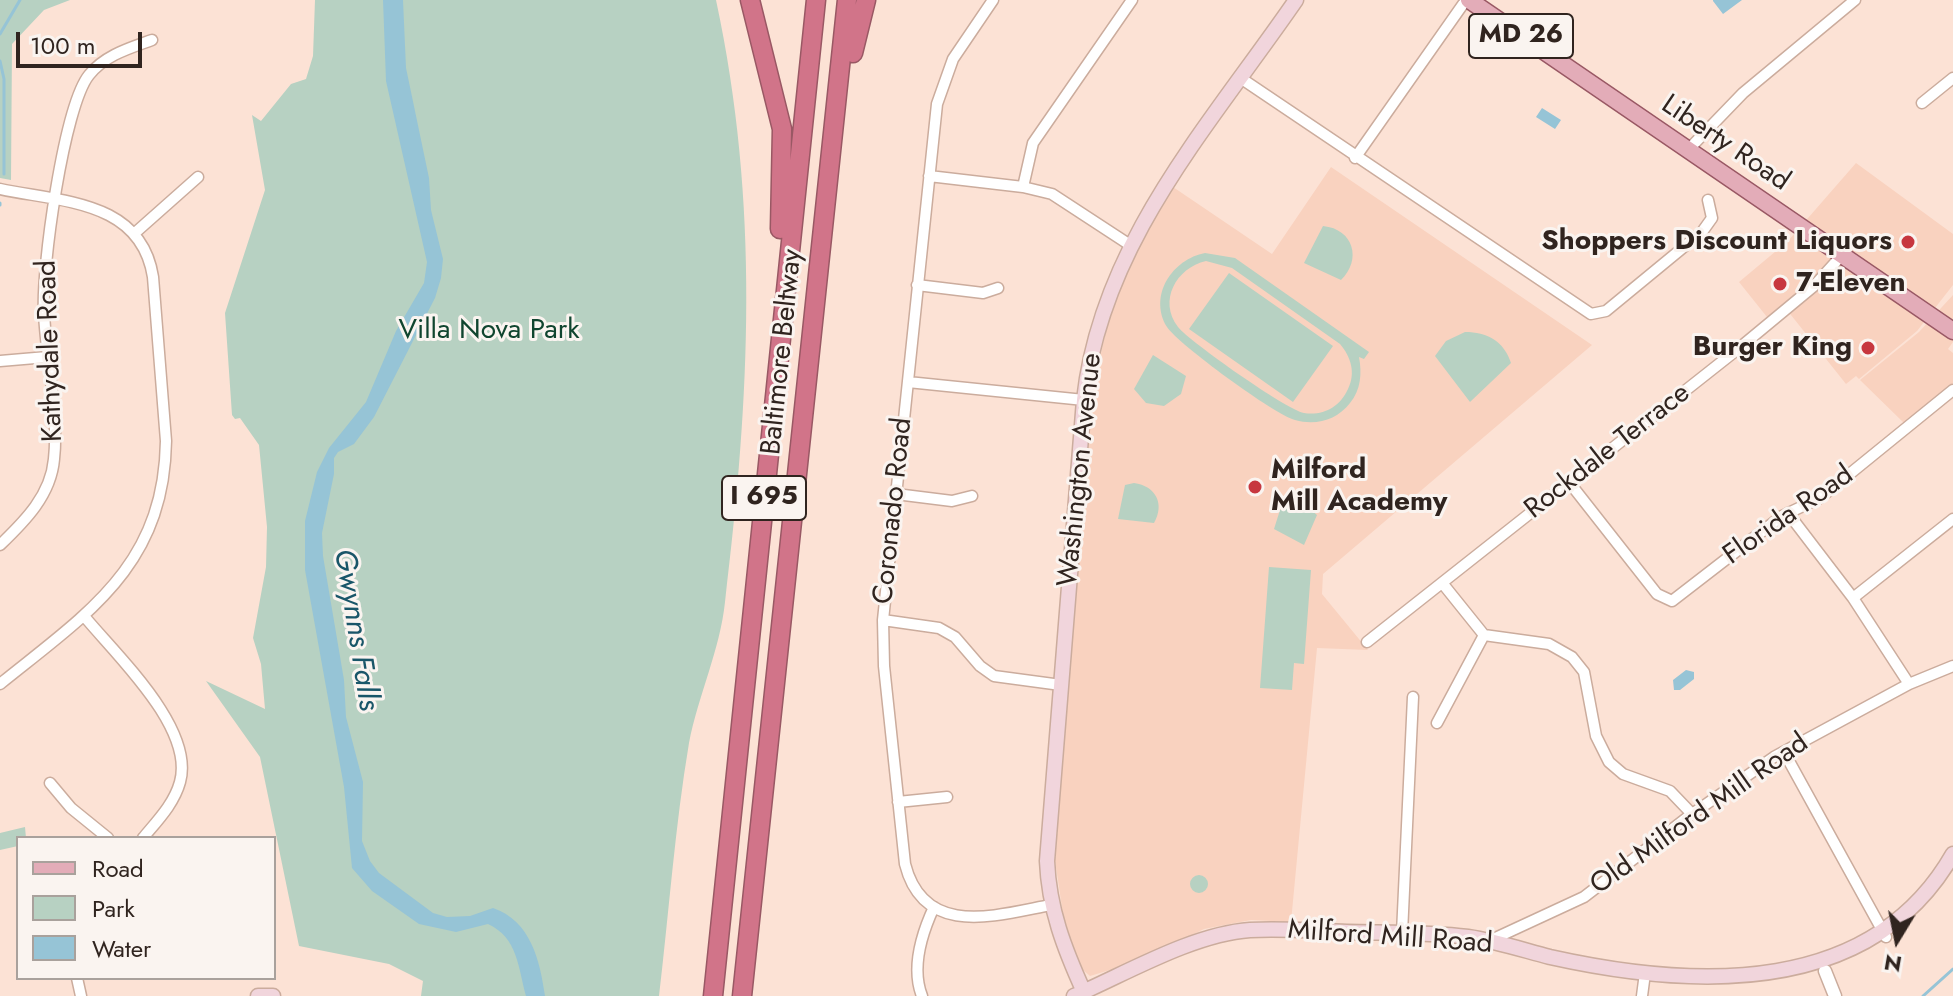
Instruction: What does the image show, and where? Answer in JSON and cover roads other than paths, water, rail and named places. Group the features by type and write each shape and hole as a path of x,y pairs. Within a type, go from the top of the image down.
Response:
{"highway":[{"path":"750,0 777,100 784,153 766,485"},
{"name":"Baltimore Beltway","path":"713,996 816,0"},
{"name":"Baltimore Beltway","path":"742,996 847,0"},
{"path":"834,134 849,83 866,0"}],"main road":[{"name":"Washington Avenue","path":"1079,994 1051,905 1047,861 1084,400 1098,327 1130,245 1160,195 1296,0"},
{"name":"Liberty Road","path":"1468,0 1953,331"},
{"name":"Milford Mill Road","path":"1079,994 1227,933 1279,930 1402,933 1489,941 1597,967 1750,984 1825,971 1886,937 1921,903 1953,854"},
{"path":"258,996 273,996"}],"street":[{"name":"Coronado Road","path":"934,907 917,891 907,874 883,620 940,91 953,59 993,0"},
{"path":"1023,187 1033,143 1132,0"},
{"path":"1355,158 1468,0"},
{"path":"1688,150 1743,93 1855,0"},
{"name":"Kathydale Road","path":"0,545 36,507 51,474 54,441 43,286 55,201 83,84 107,59 152,40"},
{"path":"1922,103 1953,78"},
{"path":"1242,79 1355,158 1387,174 1591,314 1606,311 1702,232 1712,218 1708,200"},
{"path":"929,176 1023,187 1065,201 1130,245"},
{"path":"136,232 198,177"},
{"path":"0,189 108,213 136,232 151,262 166,441 162,491 147,538 134,561 107,596 0,684"},
{"name":"Rockdale Terrace","path":"1367,642 1814,286 1842,255"},
{"path":"917,285 983,293 998,288"},
{"path":"0,361 47,357"},
{"path":"908,382 1084,400"},
{"name":"Florida Road","path":"1569,482 1657,594 1668,601 1675,600 1788,513 1820,498 1953,390"},
{"path":"896,494 952,501 972,496"},
{"path":"1788,513 1853,598 1909,684"},
{"path":"1853,598 1953,519"},
{"path":"1443,584 1484,635 1549,644 1572,657 1584,672 1596,736 1609,762 1623,774 1670,791 1692,814"},
{"path":"84,616 165,717 180,743 183,767 176,793 144,836"},
{"path":"883,620 939,628 955,637 980,666 994,676 1061,685"},
{"path":"1437,723 1484,635"},
{"name":"Old Milford Mill Road","path":"1489,941 1584,897 1692,814 1784,752 1909,684 1953,666"},
{"path":"1402,933 1413,697"},
{"path":"1784,752 1862,899 1886,937"},
{"path":"50,783 71,808 106,836"},
{"path":"898,802 947,797"},
{"path":"922,996 918,979 920,951 934,907 954,916 976,918 1051,905"},
{"path":"1825,971 1835,996"},
{"path":"1642,996 1645,973"}],"water":[{"name":"Gwynns Falls","path":"383,0 403,0 406,68 429,178 431,210 443,259 435,298 374,417 354,444 338,452 334,458 334,474 322,533 323,556 344,680 346,717 363,782 362,841 379,873 433,913 447,917 470,916 493,908 516,922 525,932 536,956 545,996 526,996 515,954 498,930 488,924 456,932 419,924 372,891 352,868 344,787 305,570 305,521 317,472 329,448 366,402 396,331 424,283 427,262 386,81"},
{"path":"1713,0 1742,0 1723,14 1713,1"},
{"path":"1542,108 1561,120 1555,129 1536,117"},
{"path":"1686,670 1694,672 1694,679 1680,690 1674,690 1673,680"}],"waterway":[{"path":"0,34 20,0"},
{"path":"0,61 4,79 4,174"},
{"path":"1923,996 1953,969"}],"place":[{"name":"Shoppers Discount Liquors","path":"1908,242"},
{"name":"7-Eleven","path":"1780,284"},
{"name":"Burger King","path":"1868,348"},
{"name":"Milford Mill Academy","path":"1255,487"}],"park label":[{"name":"Villa Nova Park","path":"489,331"}]}
